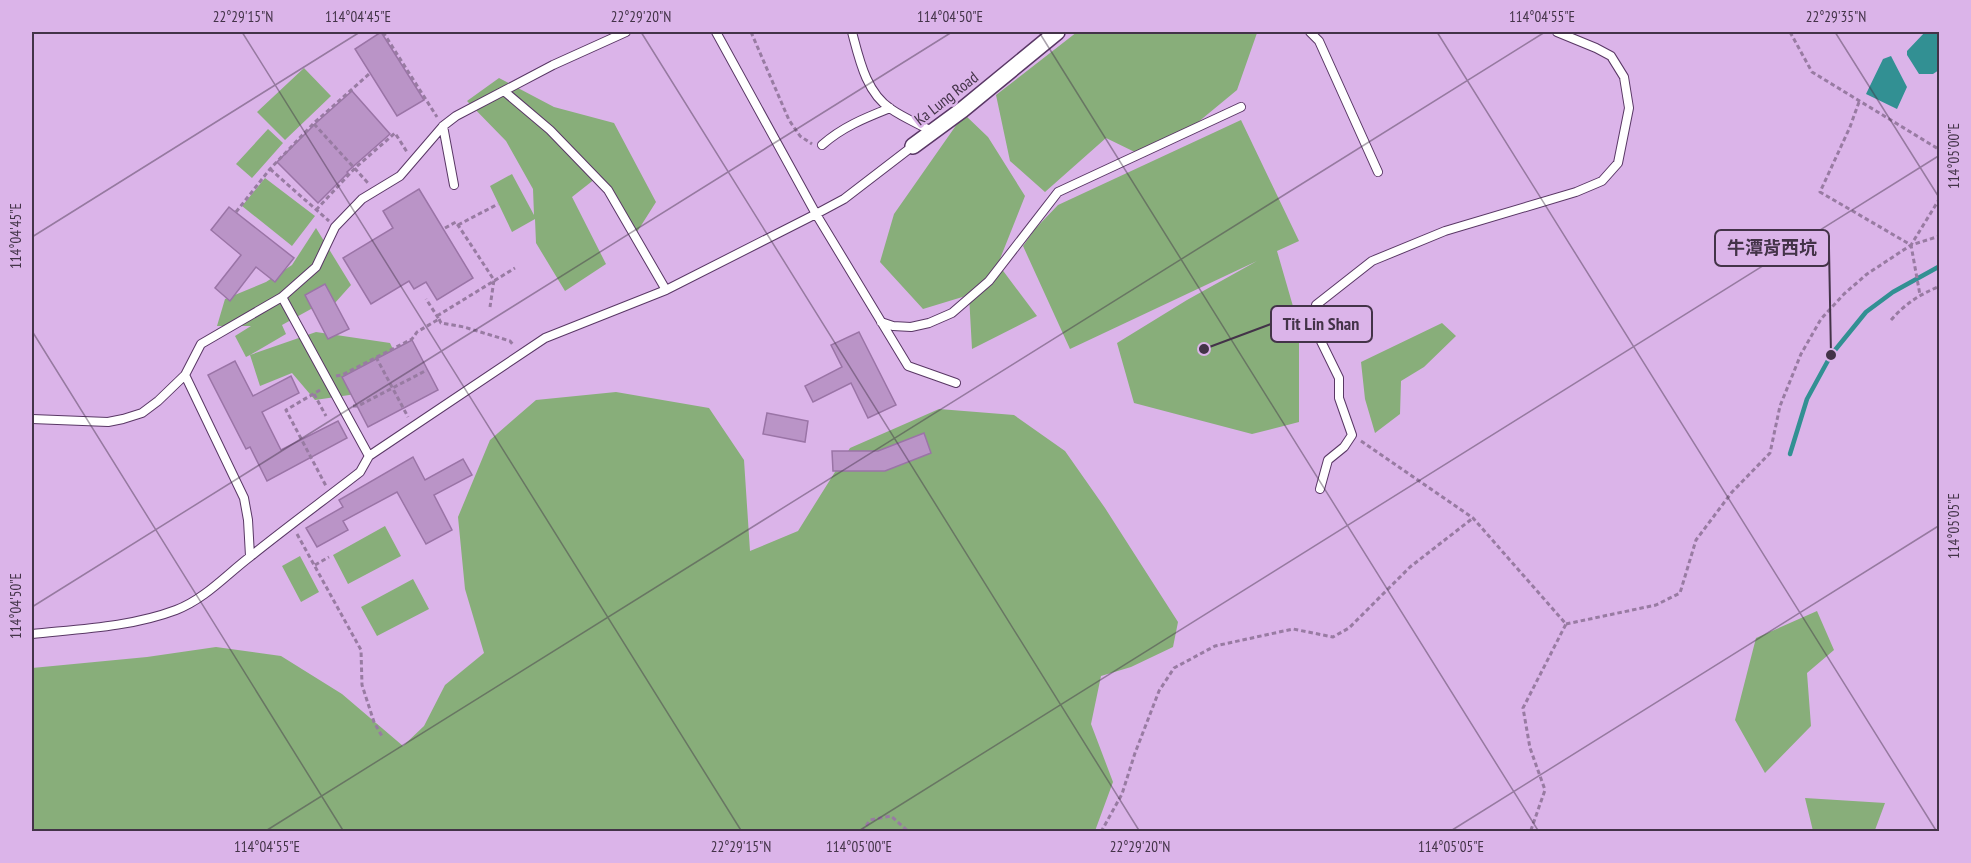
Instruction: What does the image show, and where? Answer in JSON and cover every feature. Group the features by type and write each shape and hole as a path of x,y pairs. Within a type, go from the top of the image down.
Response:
{"street":[{"name":"Ka Lung Road","path":"913,146 1056,32"}],"lane":[{"path":"32,419 108,422 141,413 158,402 185,375 201,344 282,297 316,267 335,227 362,199 400,176 443,126 456,116 553,65 626,32"},
{"path":"716,32 816,214 908,366 956,382"},
{"path":"852,32 861,66 877,97 890,108 933,132"},
{"path":"1310,32 1319,41 1378,172"},
{"path":"1320,489 1328,460 1344,447 1352,435 1339,398 1339,378 1314,327 1316,305 1372,261 1445,231 1576,192 1602,181 1618,163 1629,108 1624,76 1611,56 1557,32"},
{"path":"504,91 550,130 608,190 666,290"},
{"path":"881,322 893,326 911,327 929,323 952,313 989,281 1058,192 1241,107"},
{"path":"822,145 833,135 857,121 890,108"},
{"path":"443,126 454,185"},
{"name":"Ka Lung Road","path":"32,634 95,628 147,618 178,609 206,593 250,556 360,472 369,456 545,338 666,290 816,214 844,199 913,146"},
{"path":"282,297 369,456"},
{"path":"185,375 244,498 250,556"}],"path":[{"path":"383,32 443,126"},
{"path":"751,32 789,120 800,136 811,143 822,145"},
{"path":"1790,32 1812,72 1940,150"},
{"path":"236,212 270,169 314,123 369,74"},
{"path":"1859,102 1820,192 1911,245"},
{"path":"314,123 376,191"},
{"path":"316,210 355,168 395,133 413,161"},
{"path":"270,169 325,218"},
{"path":"1920,295 1911,245 1940,198"},
{"path":"458,225 498,204"},
{"path":"445,228 456,222 494,280 490,307"},
{"path":"1566,624 1656,605 1680,592 1696,540 1732,492 1770,453 1780,406 1801,354 1821,319 1867,274 1911,245 1940,236"},
{"path":"331,494 286,410 314,394 327,381 412,339 417,332 438,317 515,268"},
{"path":"1891,320 1905,305 1940,286"},
{"path":"426,298 441,323 464,327 510,341 520,355"},
{"path":"376,357 413,427"},
{"path":"344,411 427,370"},
{"path":"314,394 326,416"},
{"path":"1352,435 1473,519 1566,624"},
{"path":"1101,831 1122,794 1159,691 1174,668 1215,646 1293,629 1333,637 1348,628 1410,567 1473,519"},
{"path":"291,524 361,650 362,685 374,722 383,738"},
{"path":"314,566 329,557"},
{"path":"1534,831 1531,830 1545,790 1530,748 1523,708 1566,624"},
{"path":"862,831 870,820 891,816 909,831"}],"shaded area":[{"path":"1077,32 1259,32 1237,90 1197,123 1145,157 1106,138 1045,192 1010,161 996,95"},
{"path":"1925,32 1939,33 1939,70 1933,74 1919,74 1907,55 1907,51"},
{"path":"1891,56 1907,87 1897,109 1866,94 1883,59"},
{"path":"304,68 331,96 285,140 257,112"},
{"path":"499,78 554,107 614,123 656,202 637,232 600,175 572,197 606,264 565,291 536,243 535,219 512,232 490,186 512,174 534,215 533,189 506,141 467,101"},
{"path":"964,114 988,137 1025,196 998,264 1037,316 972,349 969,295 923,309 880,262 894,214"},
{"path":"1241,120 1299,241 1277,251 1299,327 1299,422 1252,434 1134,403 1117,343 1257,261 1070,349 1023,246 1035,229 1058,205"},
{"path":"268,129 283,143 252,178 236,164"},
{"path":"265,178 315,216 292,246 242,206"},
{"path":"316,228 351,285 326,313 311,309 282,325 286,334 246,357 235,336 251,326 217,326 225,299 266,282 292,265"},
{"path":"1442,323 1456,336 1424,367 1401,381 1400,414 1375,433 1365,399 1361,362"},
{"path":"316,332 390,343 411,386 315,400 292,373 260,386 250,355"},
{"path":"616,392 709,408 744,460 750,551 798,531 850,448 939,409 1014,415 1065,451 1105,508 1178,622 1173,647 1131,667 1101,676 1091,724 1113,782 1095,831 32,832 32,668 147,657 216,647 281,656 342,694 403,746 424,726 445,685 484,653 465,589 458,517 490,440 536,400"},
{"path":"385,526 401,556 348,584 333,555"},
{"path":"300,556 319,592 301,602 282,566"},
{"path":"413,579 429,609 377,636 361,607"},
{"path":"1817,611 1834,650 1807,673 1811,726 1765,773 1735,720 1756,638"},
{"path":"1805,798 1885,803 1875,830 1888,831 1813,831"}],"building":[{"path":"381,32 424,100 397,116 355,49"},
{"path":"352,91 390,134 347,172 318,203 277,162"},
{"path":"419,189 473,278 437,300 426,282 414,289 409,281 371,304 343,258 393,228 383,211"},
{"path":"229,207 294,258 275,282 256,267 230,301 215,288 241,255 211,230"},
{"path":"325,284 349,329 328,339 305,295"},
{"path":"859,332 896,405 868,418 851,383 813,402 805,386 842,367 831,345"},
{"path":"412,340 438,390 368,427 342,377"},
{"path":"235,361 253,396 291,376 299,393 262,412 281,450 338,421 347,438 267,481 250,447 246,449 208,375"},
{"path":"767,413 808,421 805,442 763,434"},
{"path":"924,433 931,453 885,471 833,471 832,451 878,451"},
{"path":"413,457 425,480 463,459 472,475 434,495 452,530 426,544 397,492 343,521 348,530 317,547 306,528 343,507 339,500"}],"waterway":[{"path":"1790,454 1807,399 1831,355 1866,312 1893,292 1940,266"}],"place":[{"name":"Tit Lin Shan","path":"1204,349"},
{"name":"牛潭背西坑","path":"1831,355"}]}
